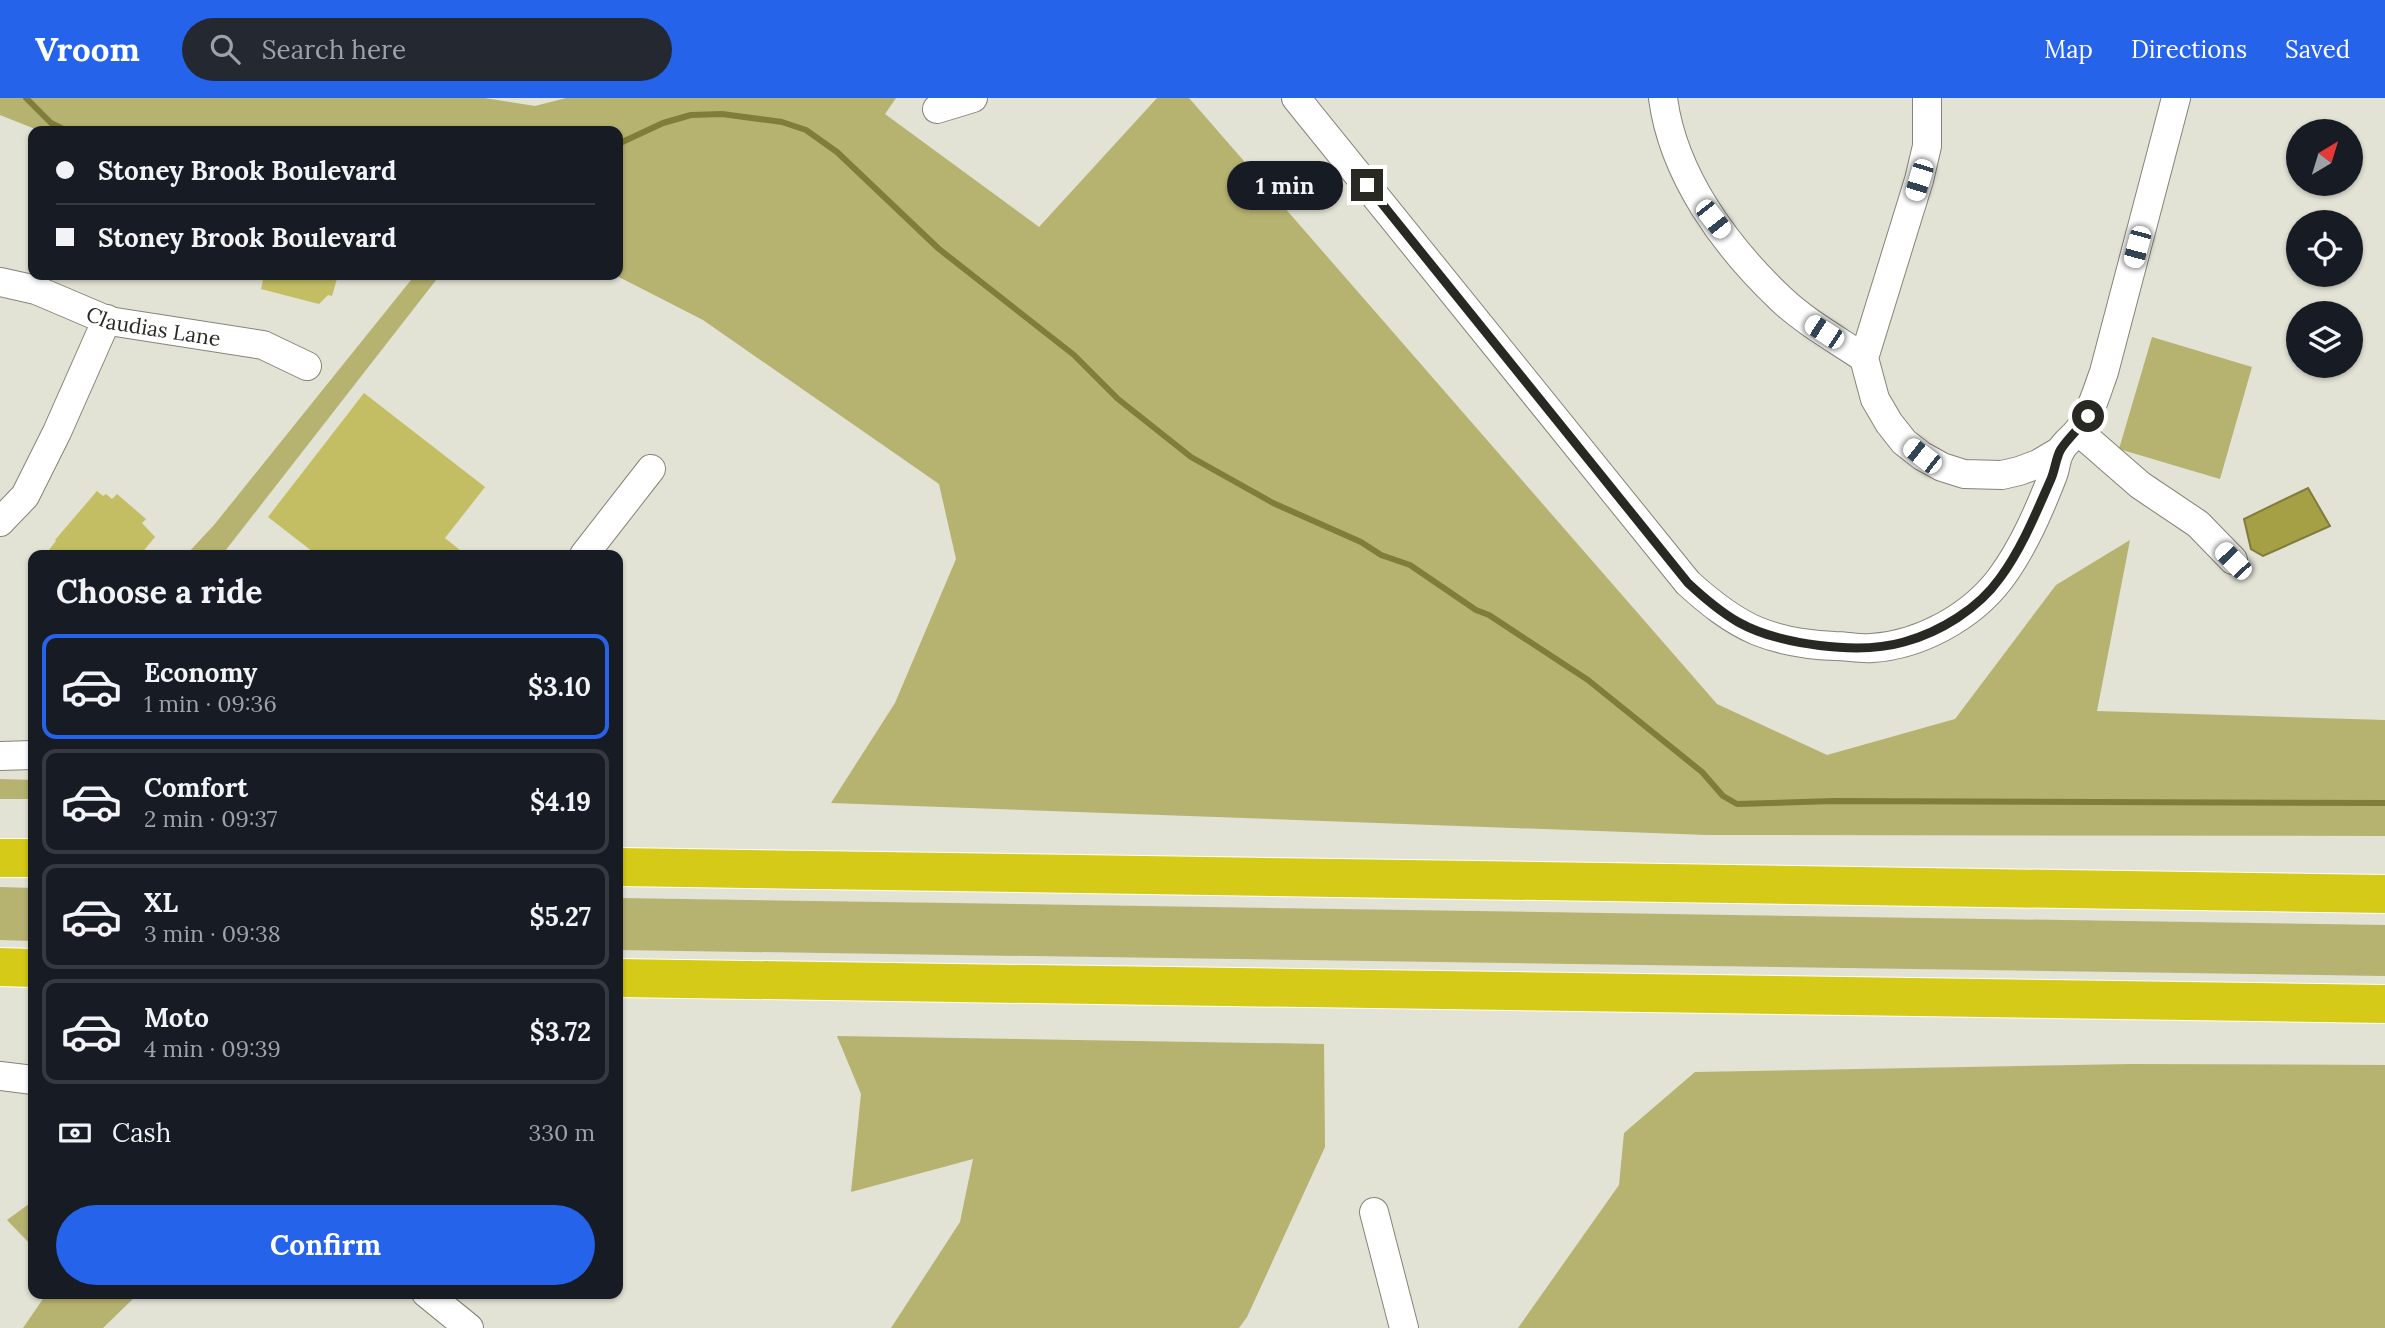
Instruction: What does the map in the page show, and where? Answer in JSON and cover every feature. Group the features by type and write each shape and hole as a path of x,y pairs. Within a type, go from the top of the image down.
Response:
{"highway":[{"path":"0,858 28,858"},
{"path":"623,867 2385,894"},
{"path":"0,967 28,968"},
{"path":"623,978 2385,1004"}],"street":[{"path":"937,109 973,98"},
{"path":"1296,98 1688,583 1709,602 1748,627 1780,639 1815,645 1872,648 1904,643 1941,628 1983,599 2025,539 2069,441 2088,416 2104,372 2176,98"},
{"path":"1663,98 1673,145 1688,178 1713,219 1781,299 1804,319 1864,358"},
{"path":"1927,98 1927,146 1919,180 1864,358 1875,398 1904,442 1942,467 1964,474 2002,475 2038,464 2069,441"},
{"name":"Claudias Lane","path":"0,282 36,290 107,319 262,345 307,366"},
{"path":"0,522 25,496 57,432 107,319"},
{"path":"2069,441 2198,524 2233,561"},
{"path":"588,550 651,469"},
{"path":"0,756 28,755"},
{"path":"0,1076 28,1079"},
{"path":"1374,1213 1404,1328"},
{"path":"433,1299 469,1328"}],"shaded area":[{"path":"0,98 484,98 535,106 566,98 896,98 885,114 1039,227 1157,98 1189,98 1717,704 1827,755 1955,719 2056,585 2130,540 2097,711 2385,720 2385,836 1707,835 831,803 895,703 956,559 939,484 703,320 623,279 623,126 28,126 0,115"},
{"path":"411,280 436,280 226,550 191,550 214,525"},
{"path":"2152,337 2252,367 2220,479 2119,449"},
{"path":"2308,488 2330,526 2263,556 2251,549 2244,519"},
{"path":"0,779 28,780 28,799 0,799"},
{"path":"0,887 28,888 28,941 0,940"},
{"path":"623,898 2385,925 2385,976 623,950"},
{"path":"837,1036 1324,1044 1325,1147 1247,1317 1239,1328 891,1328 960,1222 973,1159 851,1192 861,1094"},
{"path":"2131,1064 2385,1065 2385,1328 1518,1328 1619,1185 1624,1133 1695,1072"},
{"path":"28,1205 28,1242 7,1220"},
{"path":"43,1299 133,1299 103,1328 23,1328"}],"building":[{"path":"263,280 337,280 332,296 328,295 319,304 261,289"},
{"path":"364,393 485,487 445,538 460,550 311,550 268,517"},
{"path":"97,491 112,499 117,494 146,519 142,523 155,537 144,550 49,550"}],"waterway":[{"path":"26,98 57,126"},
{"path":"623,142 663,123 691,115 722,114 782,122 806,130 837,152 939,249 1074,355 1118,399 1191,457 1273,503 1361,542 1381,555 1410,565 1476,610 1489,615 1588,680 1702,772 1723,796 1737,804 1834,801 2385,803"}],"route":[{"path":"1367,185 1688,583 1737,622 1780,639 1815,645 1872,648 1904,643 1941,628 1964,613 1983,599 2025,539 2054,472 2060,450 2088,416"}]}
